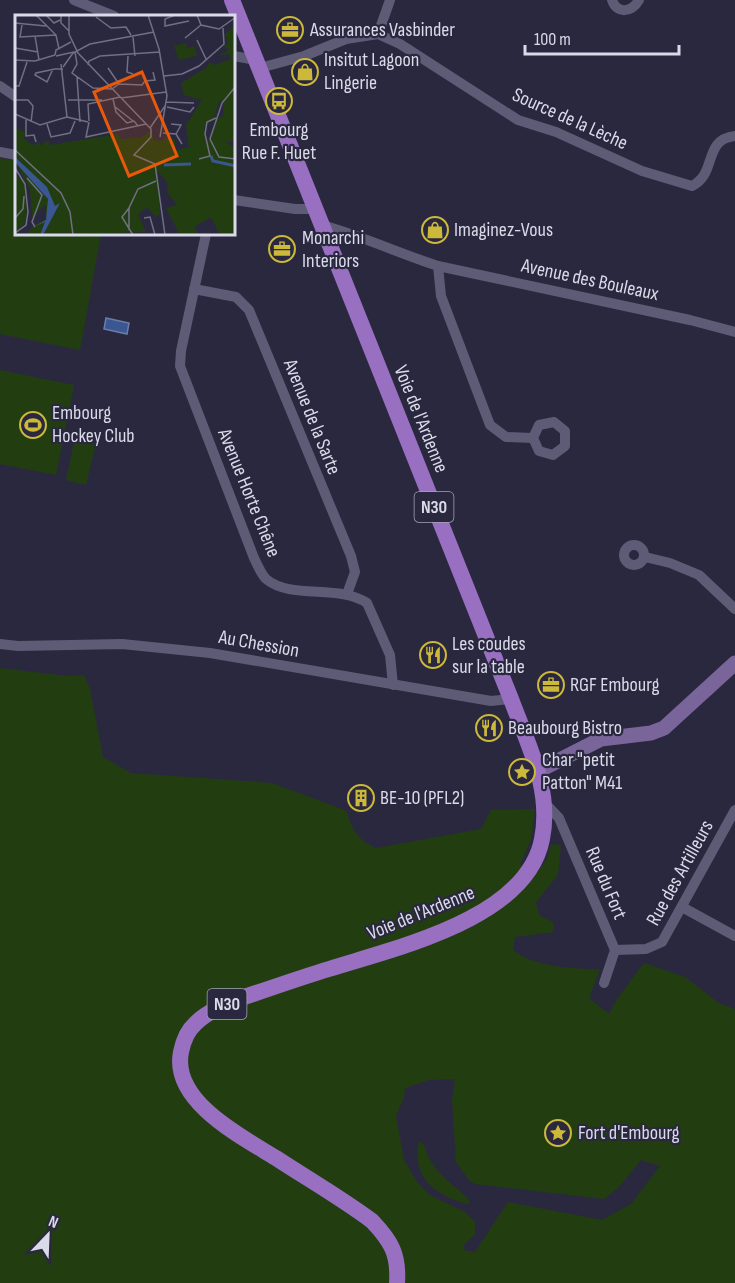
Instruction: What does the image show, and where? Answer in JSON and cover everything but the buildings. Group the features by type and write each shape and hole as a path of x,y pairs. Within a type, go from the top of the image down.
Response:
{"main road":[{"name":"Voie de l'Ardenne","path":"232,0 511,699 538,771 544,802 542,841 537,855 519,883 498,902 478,915 439,932 230,1002 205,1015 194,1025 183,1042 180,1058 182,1074 189,1092 205,1110 235,1132 372,1221 386,1236 395,1253 398,1262 397,1283"}],"street":[{"path":"74,0 112,15"},
{"path":"236,57 258,64 294,59 346,39 378,34 390,0"},
{"path":"612,0 613,5 619,10 627,11 639,0"},
{"name":"Source de la Lèche","path":"378,34 400,44 519,120 556,132 642,171 669,180 692,186 699,182 704,176 718,141 725,137 735,136"},
{"path":"0,86 15,96"},
{"path":"0,152 15,155"},
{"path":"236,200 295,209 316,209"},
{"name":"Avenue des Bouleaux","path":"322,225 358,235 438,266 690,320 735,332"},
{"name":"Avenue Horte Chêne","path":"206,236 181,351 180,366 254,558 266,579 288,589 347,594"},
{"path":"438,266 441,296 490,425 506,437 533,438"},
{"name":"Avenue de la Sarte","path":"194,289 236,297 249,310 351,556 355,572 347,594"},
{"path":"645,557 670,563 699,575 735,609"},
{"path":"347,594 367,603 390,655 393,685"},
{"name":"Au Chession","path":"0,644 18,646 122,644 199,652 491,701 511,699"},
{"path":"538,771 601,739 651,733 664,728 735,663"},
{"name":"Rue du Fort","path":"544,802 559,818 615,950 604,983"},
{"name":"Rue des Artilleurs","path":"615,950 646,949 662,942 735,810"},
{"path":"682,907 735,936"}],"green space":[{"path":"0,158 15,161 15,236 101,236 80,350 0,334"},
{"name":"Embourg Hockey Club","path":"0,370 74,385 56,475 0,464"},
{"path":"76,433 97,439 86,485 66,480"},
{"path":"0,668 67,676 84,675 90,689 103,757 131,773 272,783 347,811 356,833 376,848 481,829 491,810 535,809 531,840 520,864 538,872 547,858 551,844 561,845 558,875 536,902 539,915 553,922 554,932 515,937 513,950 522,956 543,963 600,969 589,998 609,1014 617,999 644,963 685,977 719,1003 735,1009 735,1283 0,1283","holes":["455,1079 452,1100 456,1162 469,1180 475,1184 604,1199 618,1188 641,1160 660,1166 631,1204 602,1220 508,1202 475,1252 464,1250 464,1245 475,1234 475,1222 465,1212 430,1195 417,1182 404,1160 396,1116 404,1097 405,1088 429,1080"]},
{"path":"419,1141 436,1169 470,1202 467,1204 455,1200 428,1183 419,1165 417,1154"}],"water":[{"path":"106,318 129,323 127,334 104,329"}],"place":[{"name":"Assurances Vasbinder","path":"290,30"},
{"name":"Insitut Lagoon Lingerie","path":"305,72"},
{"name":"Embourg Rue F. Huet","path":"279,101"},
{"name":"Imaginez-Vous","path":"435,230"},
{"name":"Monarchi Interiors","path":"282,249"},
{"name":"Embourg Hockey Club","path":"33,425"},
{"name":"Les coudes sur la table","path":"433,655"},
{"name":"RGF Embourg","path":"551,685"},
{"name":"Beaubourg Bistro","path":"489,728"},
{"name":"Char \"petit Patton\" M41","path":"522,772"},
{"name":"BE-10 (PFL2)","path":"361,798"},
{"name":"Fort d'Embourg","path":"558,1133"}]}
